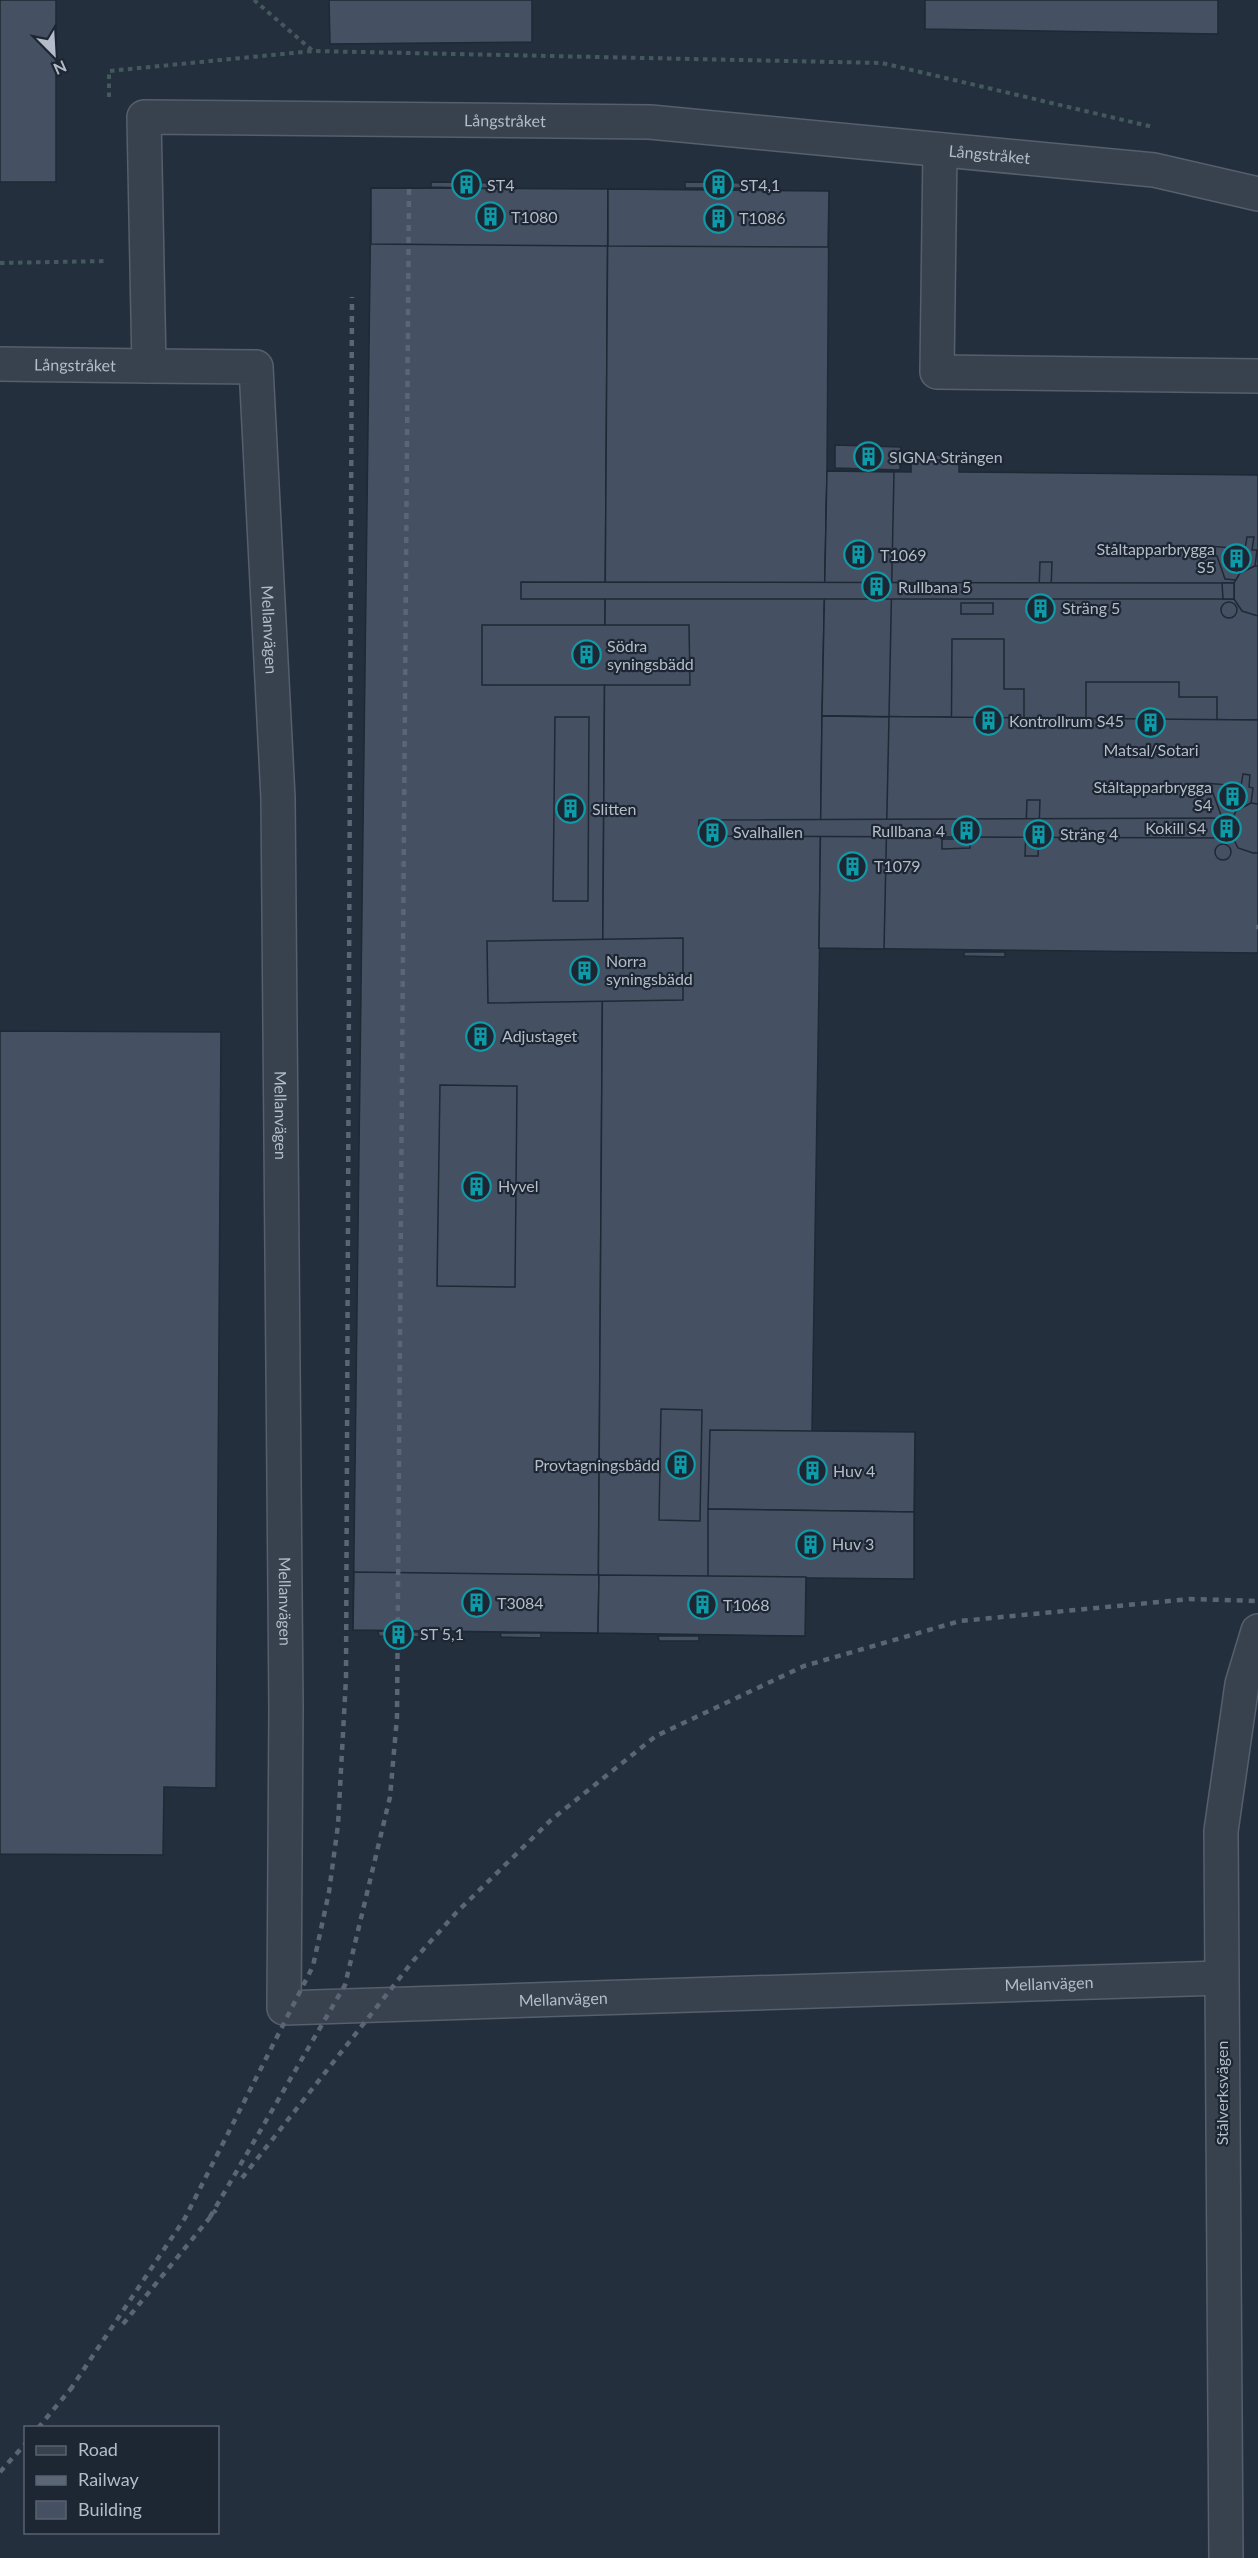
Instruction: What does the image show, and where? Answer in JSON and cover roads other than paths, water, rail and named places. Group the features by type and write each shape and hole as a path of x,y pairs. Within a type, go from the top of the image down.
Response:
{"street":[{"name":"Långstråket","path":"0,364 149,366 144,117 650,122 1154,170 1258,194"},
{"path":"940,150 937,372 1258,376"},
{"name":"Mellanvägen","path":"149,366 256,367 278,798 286,1695 284,2008 1221,1978"},
{"name":"Stålverksvägen","path":"1226,2558 1221,1831 1242,1684 1258,1631"}],"railway":[{"path":"210,2217 345,1985 390,1797 397,1717 409,189"},
{"path":"70,2390 185,2218 313,1966 329,1892 338,1825 346,1678 352,297"},
{"path":"242,2178 413,1961 456,1913 551,1820 656,1736 804,1666 960,1621 1190,1599 1258,1601"},
{"path":"123,2324 216,2210"},
{"path":"40,2426 74,2385"},
{"path":"0,2472 24,2445"}],"place":[{"name":"ST4","path":"466,185"},
{"name":"ST4,1","path":"719,185"},
{"name":"T1080","path":"490,217"},
{"name":"T1086","path":"718,218"},
{"name":"SIGNA Strängen","path":"868,457"},
{"name":"T1069","path":"859,555"},
{"name":"Ståltapparbrygga S5","path":"1236,558"},
{"name":"Rullbana 5","path":"877,587"},
{"name":"Sträng 5","path":"1041,608"},
{"name":"Södra syningsbädd","path":"586,655"},
{"name":"Kontrollrum S45","path":"988,721"},
{"name":"Matsal/Sotari","path":"1151,722"},
{"name":"Ståltapparbrygga S4","path":"1233,796"},
{"name":"Slitten","path":"571,809"},
{"name":"Kokill S4","path":"1227,828"},
{"name":"Rullbana 4","path":"966,831"},
{"name":"Svalhallen","path":"712,832"},
{"name":"Sträng 4","path":"1039,834"},
{"name":"T1079","path":"853,866"},
{"name":"Norra syningsbädd","path":"585,970"},
{"name":"Adjustaget","path":"481,1036"},
{"name":"Hyvel","path":"477,1186"},
{"name":"Provtagningsbädd","path":"681,1465"},
{"name":"Huv 4","path":"812,1471"},
{"name":"Huv 3","path":"811,1544"},
{"name":"T3084","path":"476,1603"},
{"name":"T1068","path":"702,1605"},
{"name":"ST 5,1","path":"399,1634"}]}
